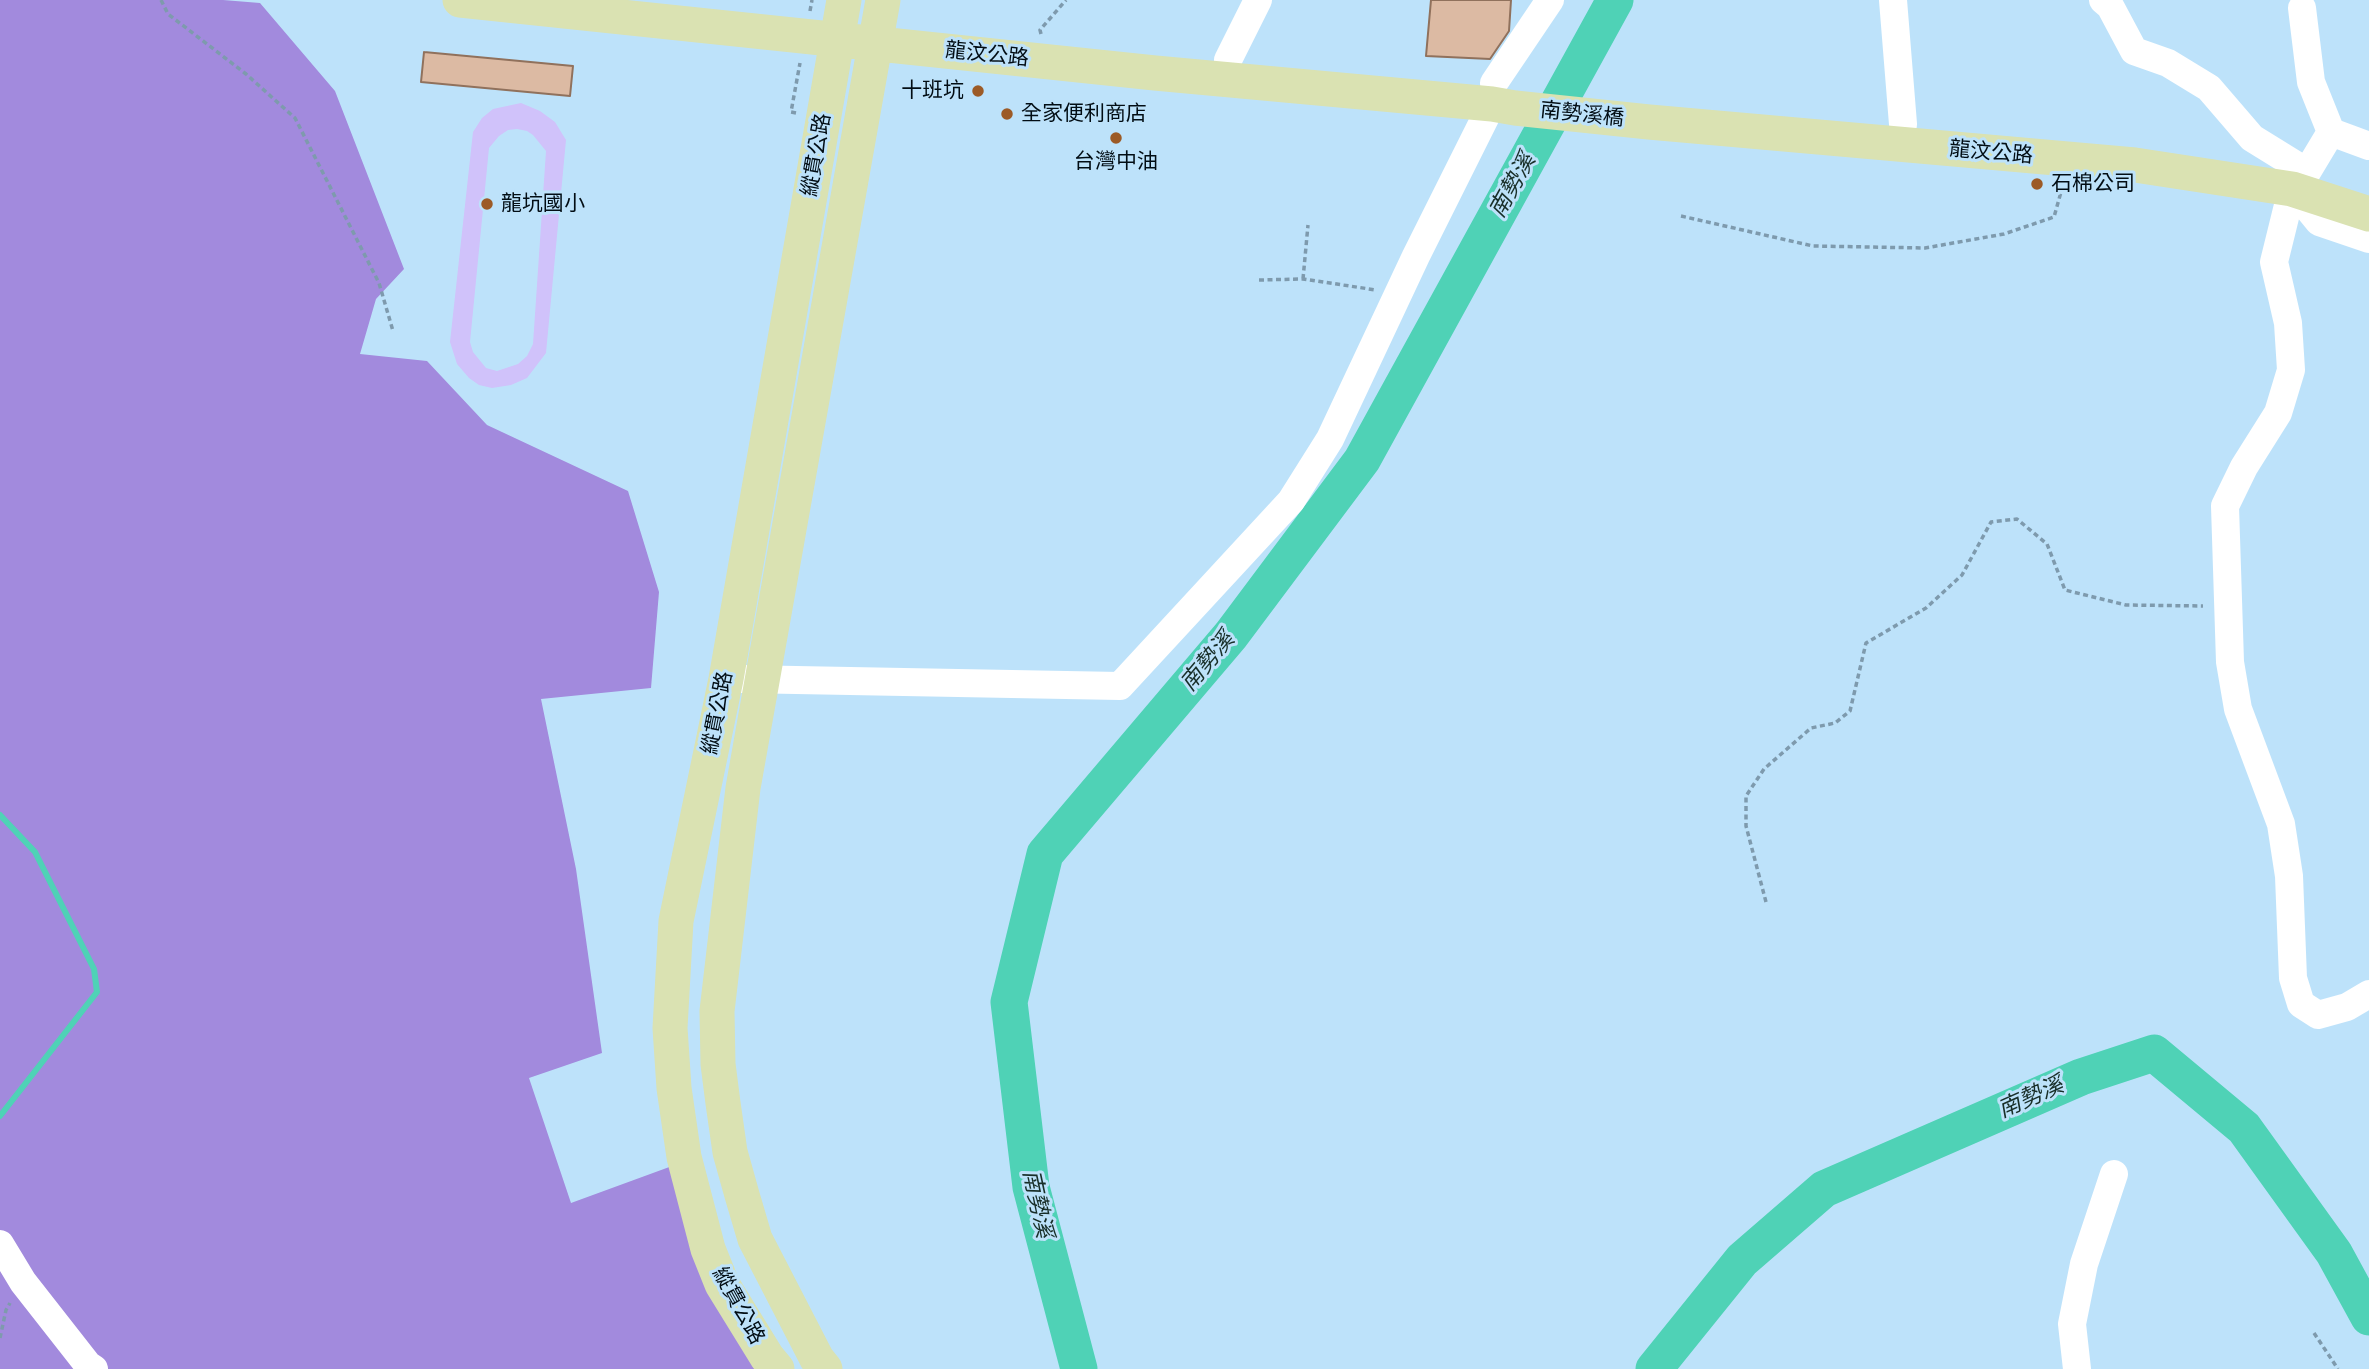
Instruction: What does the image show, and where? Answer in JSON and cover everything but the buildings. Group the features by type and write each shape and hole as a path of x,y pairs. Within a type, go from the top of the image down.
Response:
{"main road":[{"name":"龍汶公路","path":"460,0 879,22 1156,64 1506,95"},
{"name":"龍汶公路","path":"686,0 841,19"},
{"name":"縱貫公路","path":"778,1369 722,1284 708,1249 684,1157 674,1088 670,1028 676,921 726,679 841,19"},
{"name":"縱貫公路","path":"825,1369 817,1359 755,1239 730,1152 718,1064 717,1011 743,788 879,22"},
{"name":"龍汶公路","path":"1156,64 1228,60 1506,95"},
{"name":"南勢溪橋","path":"1506,95 1652,111"},
{"name":"龍汶公路","path":"1652,111 1773,113 2070,160 2300,180 2369,191"},
{"name":"龍汶公路","path":"1902,135 2010,133 2220,157 2300,180 2369,214"}],"street":[{"path":"1228,60 1258,0"},
{"path":"726,679 1120,686 1291,501 1330,439 1399,293 1506,95 1550,0"},
{"path":"1893,0 1902,135"},
{"path":"2103,0 2110,6 2134,51 2168,63 2209,88 2252,138 2300,180 2319,222 2369,239"},
{"path":"2302,8 2311,82 2331,132 2369,146"},
{"path":"2331,132 2300,180 2274,262 2288,323 2291,370 2278,413 2244,467 2225,506 2227,606 2230,662 2238,709 2281,824 2288,876 2293,978 2301,1004 2318,1015 2347,1007 2369,994"},
{"path":"2077,1369 2072,1324 2074,1312 2084,1264 2114,1174"},
{"path":"11,1262 88,1365 94,1369"}],"path":[{"path":"161,0 168,14 247,74 295,118 379,283 393,331"},
{"path":"1062,49 1040,30 1066,0"},
{"path":"1681,216 1813,246 1925,248 2004,234 2054,218 2070,160"},
{"path":"1303,279 1308,225"},
{"path":"1259,280 1303,279 1399,293"},
{"path":"1766,902 1746,826 1746,796 1764,769 1811,728 1835,723 1850,711 1866,643 1926,608 1962,575 1991,522 2017,519 2047,544 2065,590 2126,605 2227,606"},
{"path":"0,1338 11,1262"},
{"path":"2314,1333 2337,1369"}],"shaded area":[{"path":"0,0 223,0 260,3 335,91 404,269 376,299 360,354 427,361 487,425 628,491 659,592 651,688 541,699 576,869 602,1053 529,1078 571,1203 683,1162 747,1317 785,1369 0,1369"},
{"path":"521,103 540,111 555,122 566,140 546,353 527,378 511,385 492,388 479,385 469,378 457,364 450,342 473,132 482,118 493,109","holes":["508,130 527,131 546,151 533,344 527,356 518,364 497,371 486,368 473,352 470,342 489,148"]}],"waterway":[{"name":"南勢溪","path":"1079,1369 1031,1187 1009,1002 1045,854 1231,635 1362,460 1615,0"},
{"path":"0,815 35,852 94,969 97,992 0,1116"},
{"name":"南勢溪","path":"1654,1369 1742,1260 1824,1189 2081,1077 2154,1053 2244,1128 2334,1253 2369,1317"}],"place":[{"name":"十班坑","path":"978,91"},
{"name":"全家便利商店","path":"1007,114"},
{"name":"台灣中油","path":"1116,138"},
{"name":"石棉公司","path":"2037,184"},
{"name":"龍坑國小","path":"487,204"}]}
